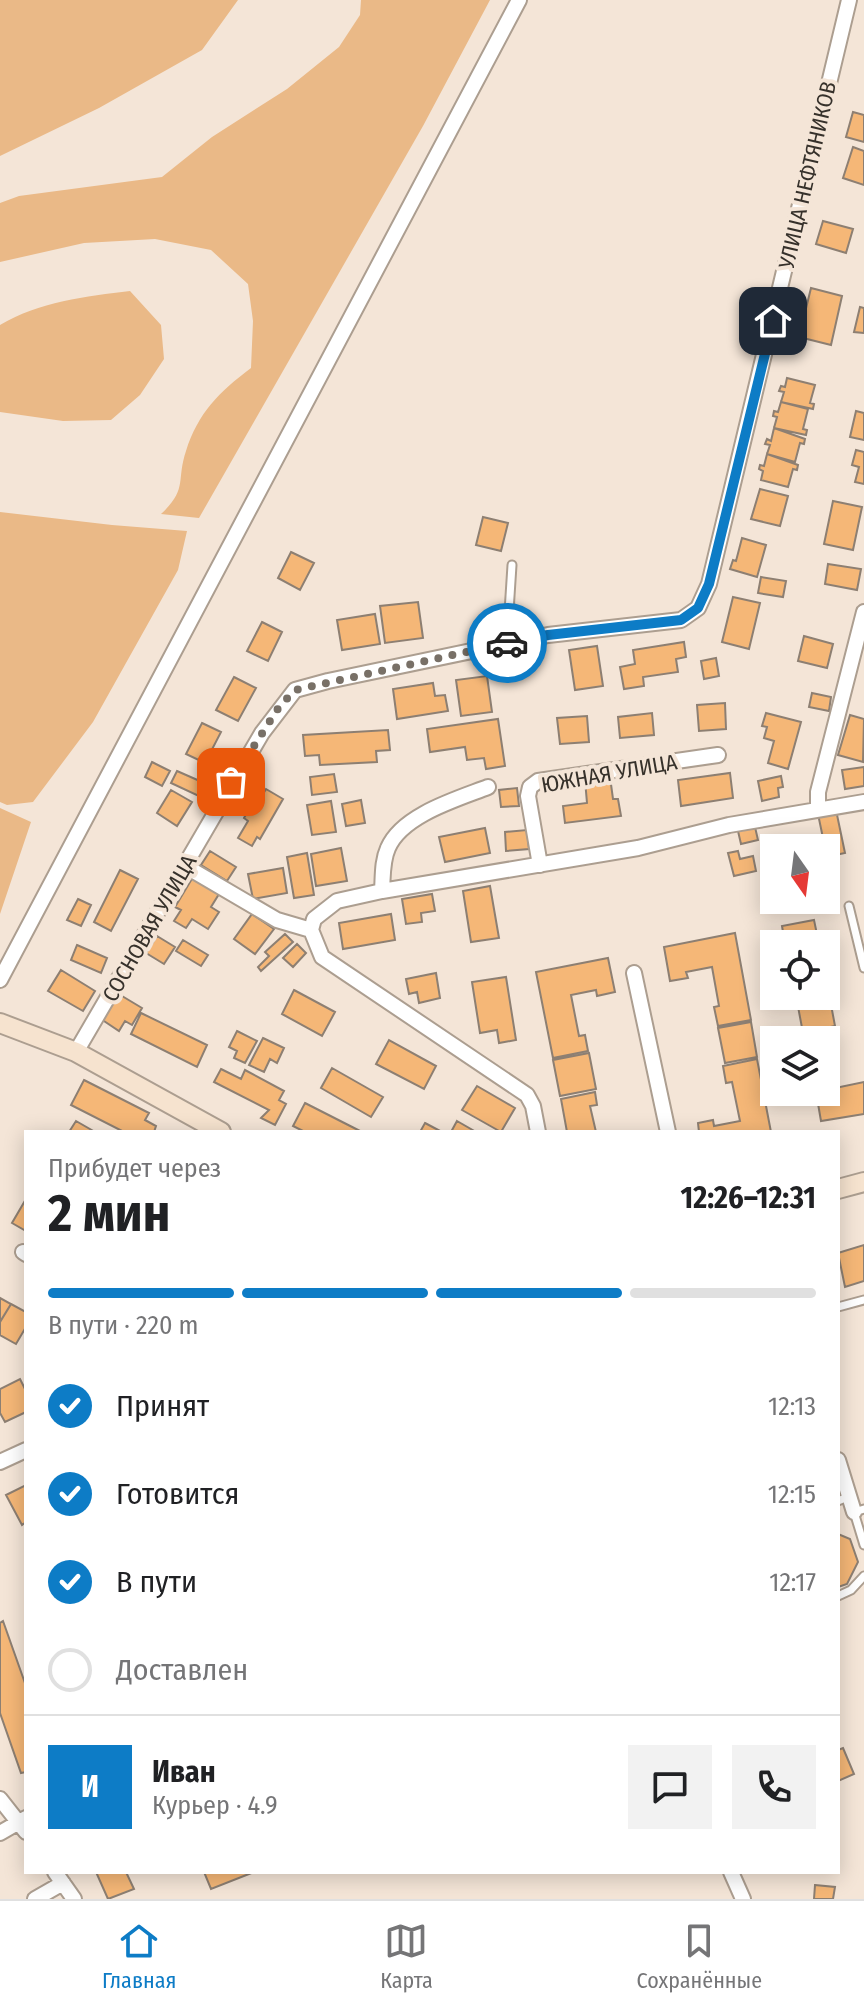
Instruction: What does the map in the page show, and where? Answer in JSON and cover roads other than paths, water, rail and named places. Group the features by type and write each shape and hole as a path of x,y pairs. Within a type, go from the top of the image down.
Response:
{"main road":[{"path":"3,1027 76,1052 217,1130"},
{"path":"840,1188 864,1182"}],"street":[{"path":"0,980 519,0"},
{"name":"УЛИЦА НЕФТЯНИКОВ","path":"709,584 849,0"},
{"name":"СОСНОВАЯ УЛИЦА","path":"76,1052 216,807 262,733 295,690 548,635 681,620 698,608 709,584"},
{"path":"818,808 818,792 864,612"},
{"name":"ЮЖНАЯ УЛИЦА","path":"540,865 528,796 530,787 538,781 718,755"},
{"path":"382,891 383,862 389,844 409,823 442,804 488,787"},
{"path":"538,1130 533,1106 527,1095 322,957 311,930 314,919 337,901 382,891 638,848 729,825 864,802"},
{"path":"185,866 277,920 311,930"},
{"path":"634,973 668,1130"},
{"path":"0,1462 24,1451"},
{"path":"840,1473 844,1498 859,1511"},
{"path":"0,1799 23,1824 0,1833"},
{"path":"732,1874 743,1899"},
{"path":"35,1899 59,1877 74,1899"}],"lane":[{"path":"507,643 512,565"},
{"path":"849,906 864,968"},
{"path":"840,1306 864,1300"},
{"path":"859,1511 864,1545"},
{"path":"840,1595 851,1590 864,1576"}]}
